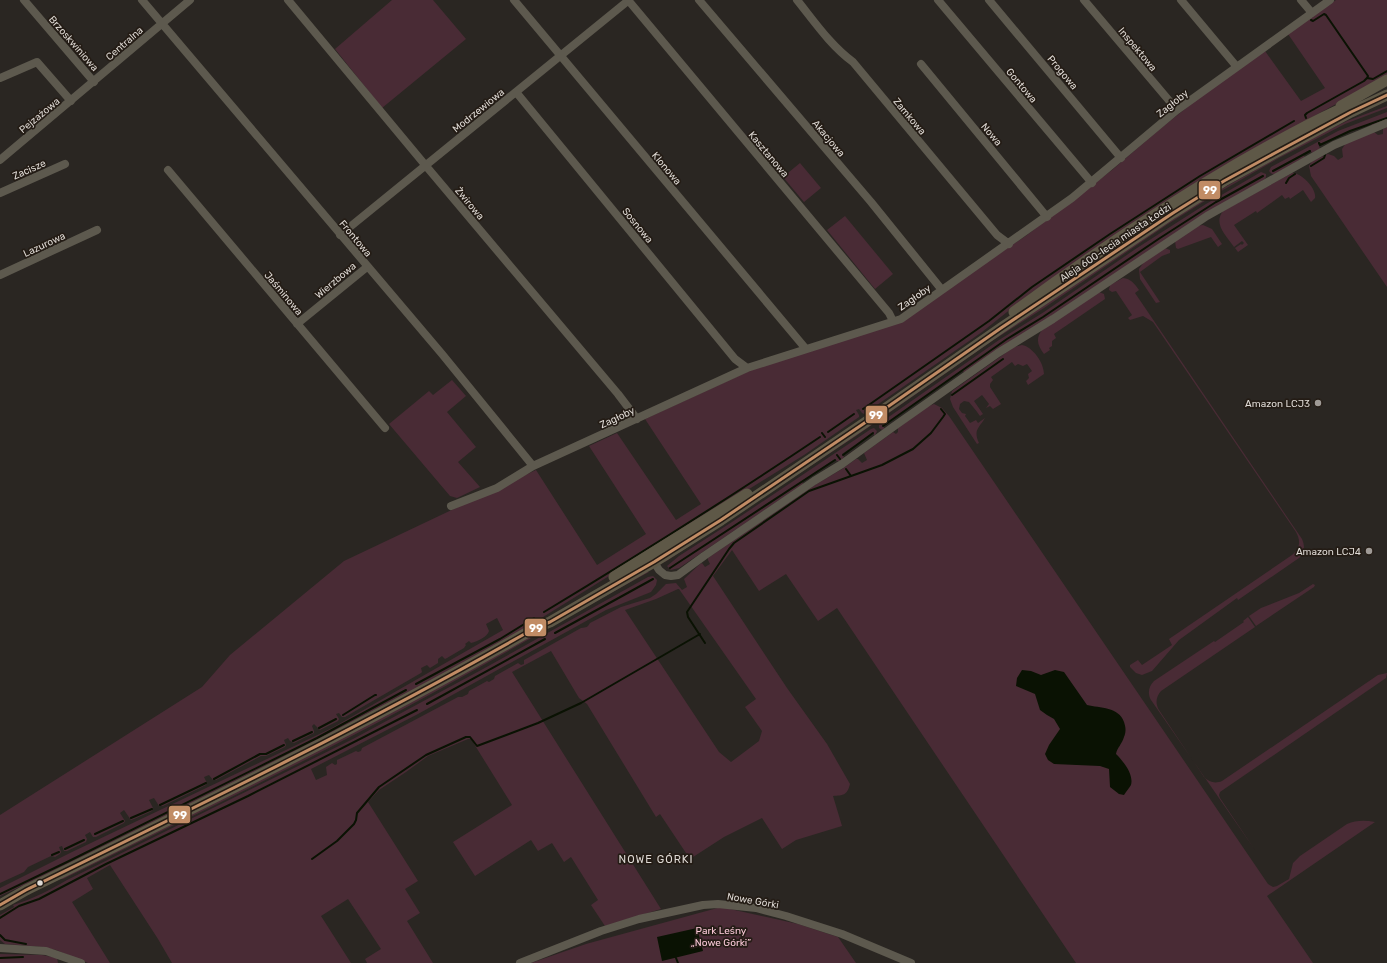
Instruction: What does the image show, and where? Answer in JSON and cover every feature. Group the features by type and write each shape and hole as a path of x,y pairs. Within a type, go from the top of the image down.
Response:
{"main road":[{"path":"1327,120 1387,80"},
{"name":"Aleja 600-lecia miasta Łodzi","path":"0,905 26,890 315,748 408,699 535,628 550,622 652,558 721,520 1155,225 1327,120 1387,88"},
{"name":"Aleja 600-lecia miasta Łodzi","path":"1327,120 1351,112 1387,95"},
{"path":"1327,120 1387,102"},
{"name":"Aleja 600-lecia miasta Łodzi","path":"0,900 26,890"}],"street":[{"name":"Brzoskwiniowa","path":"24,0 94,82"},
{"name":"Frontowa","path":"142,0 442,354 533,466"},
{"name":"Centralna","path":"71,101 190,0"},
{"name":"Żwirowa","path":"288,0 618,394 636,419"},
{"name":"Klonowa","path":"514,0 806,349"},
{"name":"Modrzewiowa","path":"340,235 629,0"},
{"name":"Kasztanowa","path":"629,0 889,313 893,321"},
{"name":"Akacjowa","path":"699,0 866,196 942,290"},
{"name":"Zamkowa","path":"797,0 842,54 853,62 997,235 1009,244"},
{"name":"Gontowa","path":"938,0 1092,183"},
{"name":"Progowa","path":"989,0 1121,158"},
{"name":"Inspektowa","path":"1084,0 1177,110"},
{"path":"1182,0 1236,67"},
{"path":"1301,0 1312,13"},
{"name":"Zagłoby","path":"451,506 497,488 533,466 747,368 906,316 1047,217 1092,183 1177,110 1330,0"},
{"path":"0,78 38,62 71,101"},
{"name":"Nowa","path":"921,64 1047,217"},
{"name":"Sosnowa","path":"516,92 735,359 747,368"},
{"name":"Pejzażowa","path":"0,160 71,101"},
{"path":"652,558 659,570 665,575 673,576 683,572 702,557 814,481 842,464 986,362 1211,213 1338,143 1387,123"},
{"name":"Zacisze","path":"0,193 65,164"},
{"name":"Jaśminowa","path":"168,170 385,428"},
{"name":"Lazurowa","path":"0,275 97,230"},
{"name":"Wierzbowa","path":"298,324 367,267"},
{"name":"Nowe Górki","path":"520,963 594,933 639,920 703,905 718,904 756,908 786,916 842,934 911,963"},
{"path":"2,947 18,950 42,950 61,959 81,963"}],"green space":[{"path":"392,0 433,0 466,39 382,108 335,49"},
{"path":"1336,0 1387,0 1387,76 1276,137 1031,293 982,332 864,414 859,409 856,410 859,417 804,455 514,635 339,731 0,896 0,888 332,728 503,630 497,618 486,624 489,631 482,638 471,643 469,641 465,644 466,645 464,648 445,659 442,656 438,659 438,663 430,668 427,665 421,668 421,673 345,717 342,717 339,713 336,714 339,719 338,721 320,730 314,724 312,726 314,733 294,743 288,738 284,740 286,745 285,747 266,756 261,756 216,780 213,780 209,775 204,777 207,783 206,785 163,806 159,806 154,798 149,800 153,808 152,811 134,819 131,820 124,810 120,813 125,821 124,823 96,837 93,837 90,832 85,835 87,839 86,842 67,851 64,851 62,846 59,847 61,852 60,854 55,857 51,856 28,867 24,872 0,883 0,815 202,687 230,655 344,561 536,470 597,565 646,534 589,446 617,433 676,520 701,504 645,419 749,371 896,323 1027,235 1112,170 1200,97 1265,51 1301,101 1325,88 1288,34"},
{"path":"1387,106 1387,108 1345,124 1279,158 1216,194 1168,224 1044,308 992,341 856,436 665,562 1003,331 1203,200 1322,133 1347,121"},
{"path":"1387,112 1387,120 1372,126 1371,123 1321,144 1320,142 1318,143 1320,149 1312,153 1310,150 1303,154 1305,157 1275,174 1272,174 1269,171 1271,167 1338,131"},
{"path":"1387,127 1387,287 1311,176 1309,166 1312,161 1328,154 1334,156 1338,160 1343,157 1342,149 1346,143 1374,132 1378,135 1383,134 1383,129"},
{"path":"800,163 821,188 804,202 783,177"},
{"path":"1261,172 1266,174 1265,179 965,373 962,370 883,426 885,429 882,430 879,428 880,423 999,340 1044,312 1137,248 1206,204"},
{"path":"1292,173 1300,176 1308,182 1314,190 1315,198 1311,202 1303,190 1290,199 1289,197 1285,199 1282,195 1257,213 1256,211 1234,225 1248,245 1238,252 1235,248 1244,243 1242,241 1234,247 1224,234 1219,220 1223,211"},
{"path":"845,216 893,274 875,289 827,230"},
{"path":"1203,225 1212,229 1222,244 1218,247 1211,237 1178,249 1176,248 1175,241 1197,226"},
{"path":"1165,248 1170,250 1170,253 1162,256 1140,272 1160,302 1156,303 1140,279 1139,269 1144,262"},
{"path":"1123,278 1128,279 1136,285 1139,290 1135,293 1302,539 1304,544 1303,552 1299,558 1238,600 1237,598 1179,640 1152,671 1142,675 1136,673 1130,665 1138,660 1142,665 1172,645 1169,639 1292,555 1297,550 1299,539 1296,532 1153,322 1143,316 1130,320 1128,318 1132,315 1116,291 1112,292 1109,290 1110,285"},
{"path":"1099,292 1104,294 1105,299 1054,334 1056,338 1052,341 1052,346 1049,348 1050,350 1044,354 1038,342 1042,330"},
{"path":"1022,345 1034,352 1042,365 1044,374 1028,385 1026,381 1029,378 1028,374 1032,371 1027,364 1023,366 1018,364 1015,366 1012,362 991,377 993,380 990,387 1001,404 993,409 990,406 986,408 989,404 982,395 974,401 983,414 980,416 969,402 964,401 960,404 959,409 962,413 966,414 965,416 970,423 976,420 978,423 985,418 977,432 977,439 979,443 977,444 953,407 950,399 952,391 1014,347"},
{"path":"452,380 466,396 447,412 476,447 458,462 480,487 457,498 450,496 389,424 429,391 433,395"},
{"path":"934,404 942,408 949,416 1268,884 1273,887 1289,879 1293,863 1300,856 1347,824 1361,821 1375,822 1267,896 1313,963 1076,963 837,608 818,621 786,574 759,591 732,550 713,576 787,688 827,744 850,784 846,793 833,796 842,826 796,840 782,849 762,818 724,837 690,859 660,814 656,817 587,704 579,698 551,651 512,672 661,909 605,926 591,905 598,900 571,857 564,862 552,843 538,851 531,840 475,876 453,842 512,805 471,739 468,739 428,756 379,790 368,802 418,881 405,889 420,913 407,921 433,963 367,963 365,959 381,949 348,899 321,916 351,963 172,963 110,865 87,878 93,889 72,902 110,963 88,963 56,950 43,947 5,944 0,940 0,915 14,907 13,905 41,894 353,739 483,669 648,577 653,576 657,580 656,585 651,592 606,610 418,714 311,769 316,780 327,775 326,767 332,763 335,765 337,764 337,760 356,751 361,751 362,748 458,697 468,694 469,691 487,681 489,682 494,679 495,676 518,663 521,665 524,664 524,660 581,628 587,627 590,623 621,607 650,598 666,584 676,583 682,590 687,587 684,579 700,564 702,563 705,567 710,564 708,558 856,459 862,463 867,460 864,453 893,432 896,434 898,432 898,428 927,407","holes":["679,589 756,699 745,707 762,731 759,741 731,762 719,752 625,610"]},
{"path":"874,428 877,431 875,436 873,433 842,454 844,457 842,459 866,442 845,458 817,475 839,461 835,459 802,481 803,484 679,568 671,570 667,566 679,556"},
{"path":"646,572 649,572 466,675 363,730 278,774 63,879 59,879"},
{"path":"1313,584 1315,585 1314,587 1256,626 1249,616 1261,608 1299,593"},
{"path":"1248,617 1255,627 1161,691 1158,696 1157,702 1159,710 1192,759 1151,700 1149,695 1150,687 1154,681 1214,641 1215,642 1244,622 1243,621"},
{"path":"1387,673 1386,678 1220,792 1220,798 1255,850 1205,778 1212,782 1222,781 1378,675"},
{"name":"Park Leśny „Nowe Górki”","path":"721,907 798,924 838,937 856,963 531,963 586,944"},
{"path":"0,954 42,955 57,958 58,963 0,963"}],"shaded area":[{"path":"1022,670 1031,671 1041,675 1055,670 1064,672 1087,705 1114,711 1122,717 1125,724 1125,732 1116,754 1127,768 1132,781 1124,795 1119,794 1110,787 1109,769 1100,766 1054,764 1048,760 1045,754 1049,745 1060,729 1054,719 1040,710 1035,694 1016,686 1017,678"},
{"path":"697,928 703,951 662,961 657,937"}],"waterway":[{"path":"1306,118 1305,115 1307,113 1364,81 1368,76 1326,15 1324,14 1313,21 1311,20"},
{"path":"1367,78 1373,79 1387,71"},
{"path":"1319,143 1320,145 1350,131 1387,118"},
{"path":"863,409 989,321 1032,287 1110,234 1200,176 1294,121"},
{"path":"1273,171 1310,151"},
{"path":"1311,166 1324,158 1325,155"},
{"path":"1286,183 1289,178 1295,174"},
{"path":"883,426 1007,339 1043,317 1160,238 1216,202 1263,176"},
{"path":"952,395 1003,359"},
{"path":"705,643 688,617 687,612 734,543 809,491 882,465 913,449 931,433 943,417 945,414 941,409"},
{"path":"828,432 854,414"},
{"path":"822,433 825,437"},
{"path":"843,455 873,433"},
{"path":"544,612 614,570 820,437"},
{"path":"837,455 840,459"},
{"path":"670,568 835,460"},
{"path":"846,469 851,476"},
{"path":"555,633 653,579"},
{"path":"416,684 500,639 534,618"},
{"path":"312,859 337,841 354,824 357,813 379,787 426,755 466,737 470,737 477,746 538,723 581,703 700,634"},
{"path":"427,704 545,639"},
{"path":"0,894 317,738 406,690"},
{"path":"343,715 376,695"},
{"path":"0,918 19,906 39,899 106,864 248,796 417,710"},
{"path":"319,728 336,719"},
{"path":"293,741 312,732"},
{"path":"214,779 260,754 266,754 284,745"},
{"path":"160,805 206,783"},
{"path":"131,818 152,809"},
{"path":"95,834 123,821"},
{"path":"65,849 84,840"},
{"path":"52,855 59,852"},
{"path":"0,935 5,940 26,944"},
{"path":"0,958 23,957"},
{"path":"676,958 678,963"}],"transit line":[{"name":"99","path":"0,905 26,890 219,795 410,697 535,628 550,622 654,562 721,520 1001,328 1173,213 1224,181 1351,112 1387,95"}],"place":[{"name":"Amazon LCJ3","path":"1318,403"},
{"name":"Amazon LCJ4","path":"1369,551"}],"district":[{"name":"NOWE GÓRKI","path":"656,859"}]}
